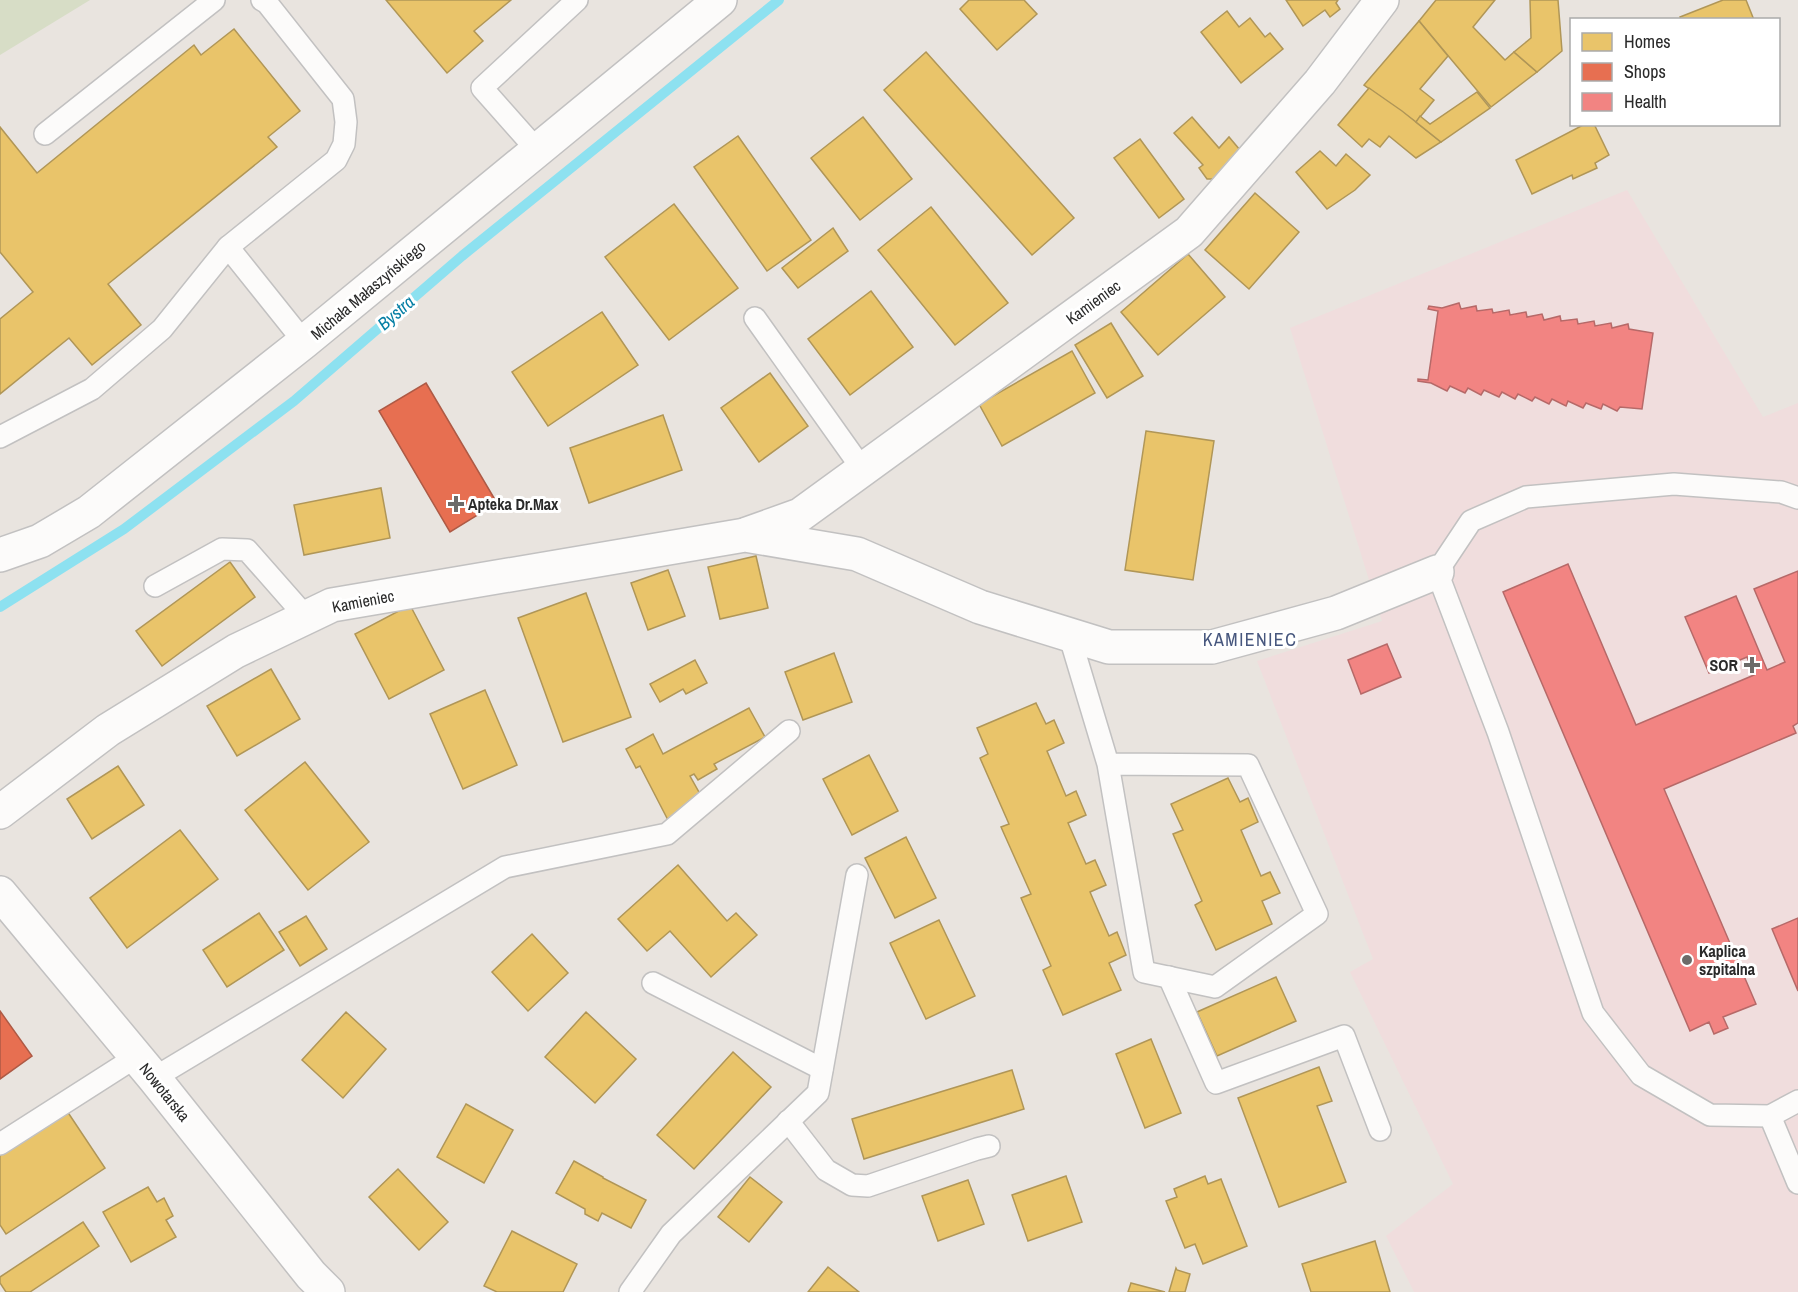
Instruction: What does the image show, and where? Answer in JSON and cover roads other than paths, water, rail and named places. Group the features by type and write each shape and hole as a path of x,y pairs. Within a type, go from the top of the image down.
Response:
{"street":[{"name":"Michała Małaszyńskiego","path":"0,555 40,541 89,512 304,342 720,0"},
{"name":"Kamieniec","path":"0,812 108,730 236,651 332,605 745,535 800,515 1189,232 1320,82 1382,0"},
{"name":"Kamieniec","path":"745,535 857,554 980,607 1110,647 1212,647 1336,613 1437,572"},
{"name":"Nowotarska","path":"0,893 328,1292"}],"lane":[{"path":"45,134 214,0"},
{"path":"0,437 92,389 162,329 228,246 336,160 344,144 346,122 343,99 267,3 262,0"},
{"path":"537,150 482,88 577,0"},
{"path":"228,246 304,342"},
{"path":"755,318 863,470"},
{"path":"1798,498 1780,492 1674,483 1526,497 1471,521 1437,572 1498,732 1593,1013 1641,1075 1710,1115 1770,1116 1798,1101"},
{"path":"155,586 222,549 248,550 306,617"},
{"path":"1069,634 1108,764 1144,972 1215,987 1317,914 1248,765 1108,764"},
{"path":"0,1144 145,1068 505,867 667,834 789,731"},
{"path":"630,1292 671,1234 818,1093 857,875"},
{"path":"1169,977 1216,1083 1344,1036 1380,1130"},
{"path":"653,983 822,1069"},
{"path":"1770,1116 1798,1184"},
{"path":"788,1121 826,1170 852,1185 868,1186 989,1146"}],"waterway":[{"name":"Bystra","path":"0,607 124,529 294,401 462,256 779,0"}],"place":[{"name":"Apteka Dr.Max","path":"456,504"},
{"name":"SOR","path":"1752,665"},
{"name":"Kaplica szpitalna","path":"1687,960"}],"district":[{"name":"KAMIENIEC","path":"1250,640"}]}
